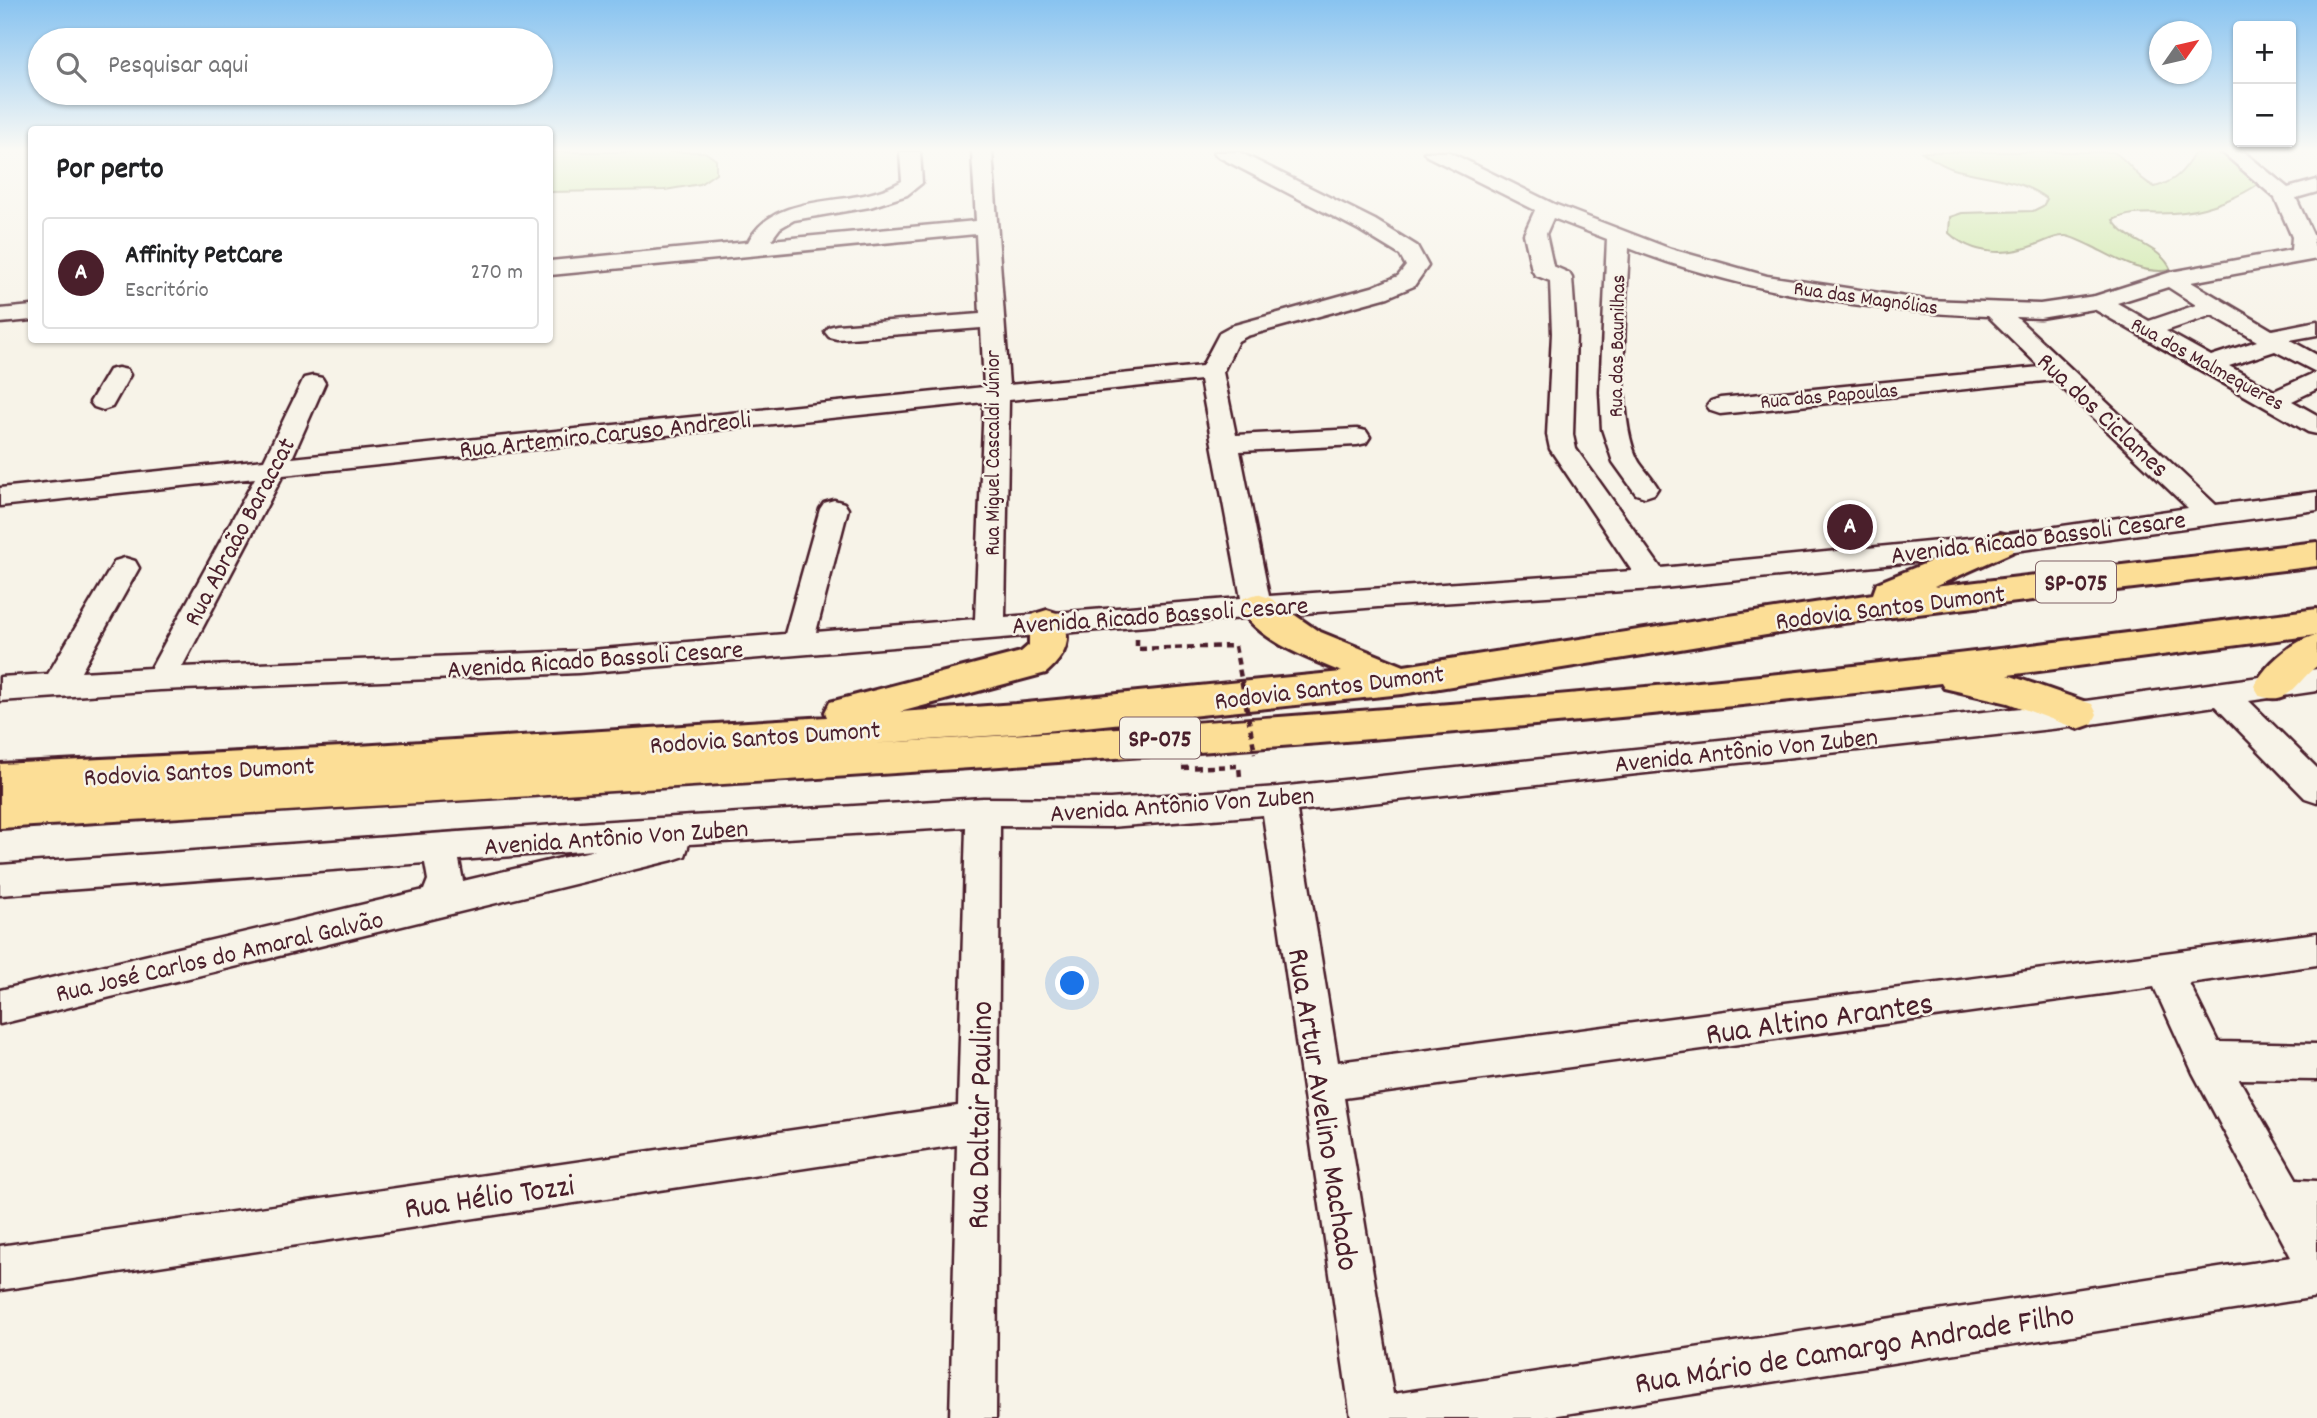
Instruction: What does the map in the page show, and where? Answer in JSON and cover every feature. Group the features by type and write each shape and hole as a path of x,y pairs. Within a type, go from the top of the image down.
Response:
{"highway":[{"path":"1835,611 1936,574 2000,544"},
{"name":"Rodovia Santos Dumont","path":"0,780 342,763 1016,719 1402,680 1835,611 2317,554"},
{"path":"1257,607 1292,635 1339,657 1402,680"},
{"name":"Rodovia Santos Dumont","path":"0,811 556,779 1472,717 1910,674 2317,622"},
{"path":"745,737 1026,666 1039,660 1048,650 1047,623"},
{"path":"2273,686 2300,659 2317,648"},
{"path":"1910,674 1987,683 2035,697 2078,714"}],"street":[{"path":"756,249 764,230 780,218"},
{"name":"Rua Miguel Cascaldi Júnior","path":"987,218 997,393 990,628"},
{"path":"1257,607 1211,372 1228,337 1239,331 1380,292 1406,281 1418,266 1409,251 1354,218"},
{"path":"1542,218 1535,234 1543,270 1561,278 1564,333 1560,427 1563,449 1629,547 1654,579"},
{"name":"Rua das Magnólias","path":"1570,218 1618,239 1713,270 1765,282 1926,307 1996,311 2040,311 2098,302 2171,279 2309,253"},
{"path":"2294,218 2317,275"},
{"path":"553,268 988,226"},
{"name":"Rua das Baunilhas","path":"1618,239 1612,392 1615,429 1626,462 1645,488"},
{"path":"2171,279 2214,307 2317,365"},
{"name":"Rua dos Malmequeres","path":"2098,302 2317,426"},
{"path":"2148,329 2214,307"},
{"name":"Rua dos Ciclames","path":"1996,311 2212,516"},
{"path":"0,316 28,313"},
{"path":"837,332 991,320"},
{"path":"2210,364 2276,343 2281,335 2317,328"},
{"name":"Rua Artemiro Caruso Andreoli","path":"0,497 1211,372"},
{"name":"Rua das Papoulas","path":"1720,406 2059,372"},
{"path":"103,402 118,375"},
{"path":"2275,400 2317,379"},
{"name":"Rua Abraão Baraccat","path":"160,679 274,468 313,383"},
{"path":"1227,444 1357,437"},
{"name":"Avenida Ricado Bassoli Cesare","path":"0,689 160,679 578,662 1047,623 1654,579 2000,544 2317,501"},
{"path":"799,644 807,601 834,509"},
{"path":"58,685 125,568"},
{"name":"Avenida Antônio Von Zuben","path":"0,880 983,812 1110,813 1278,800 2078,714 2317,680"},
{"path":"2220,692 2317,789"},
{"name":"Rua Artur Avelino Machado","path":"1278,800 1374,1418"},
{"name":"Rua Daltair Paulino","path":"974,1418 983,812"},
{"name":"Rua José Carlos do Amaral Galvão","path":"0,1007 752,827"},
{"path":"437,903 446,880 439,848"},
{"name":"Rua Altino Arantes","path":"1320,1083 2317,949"},
{"path":"2165,971 2207,1060 2301,1201 2317,1265"},
{"path":"2207,1060 2317,1062"},
{"name":"Rua Hélio Tozzi","path":"0,1268 977,1123"},
{"name":"Rua Mário de Camargo Andrade Filho","path":"1391,1418 2317,1275"}],"path":[{"path":"1148,638 1135,639 1137,649 1235,646 1255,753"}],"green space":[{"path":"1950,218 2118,218 2113,220 2119,228 2160,255 2171,270 2139,268 2066,236 2024,249 2001,252 1968,246 1949,233"}],"place":[{"name":"Affinity PetCare","path":"1850,527"}]}
